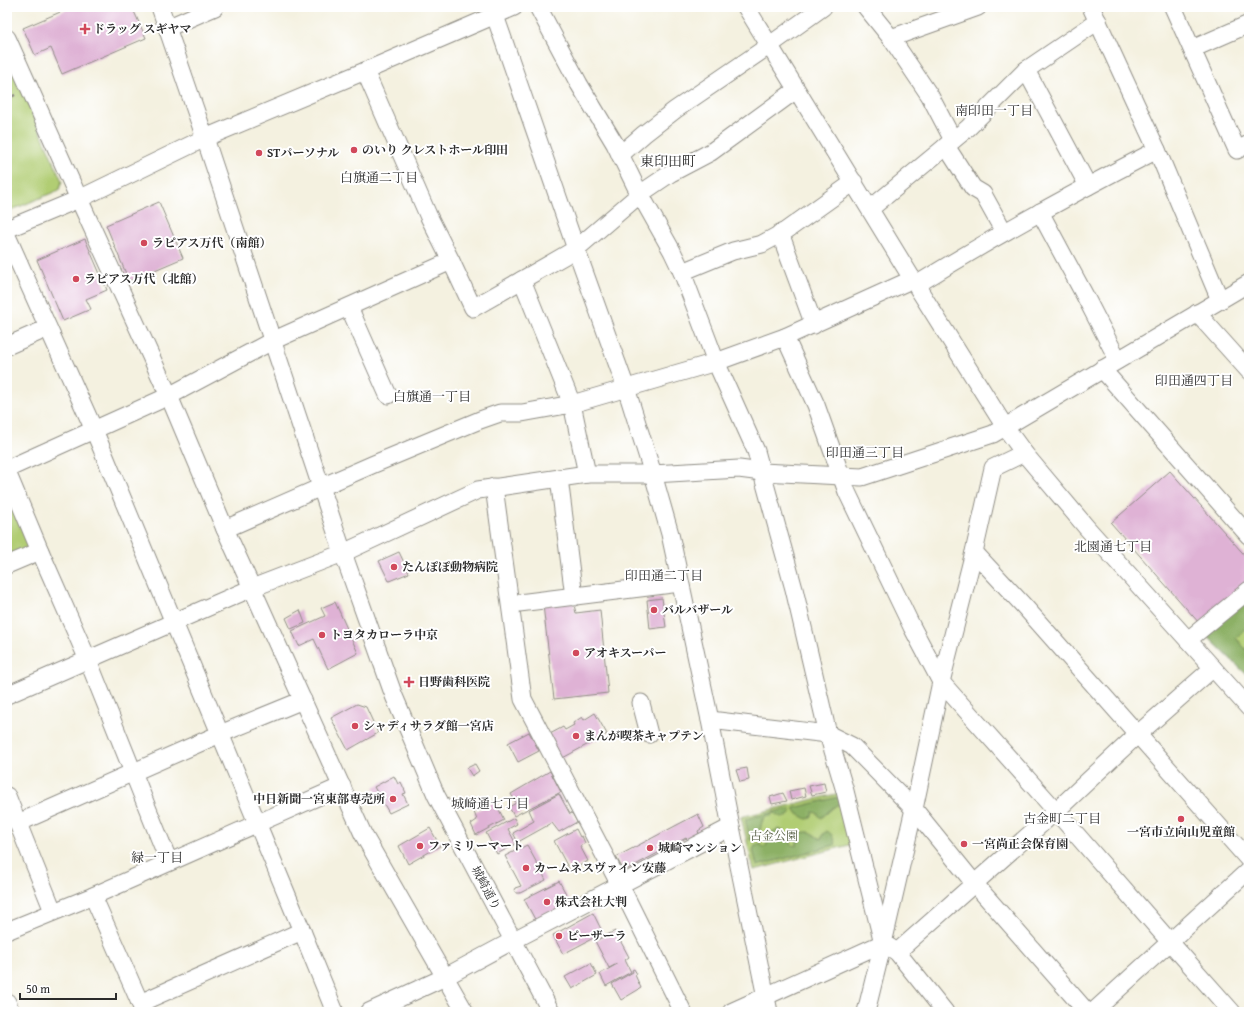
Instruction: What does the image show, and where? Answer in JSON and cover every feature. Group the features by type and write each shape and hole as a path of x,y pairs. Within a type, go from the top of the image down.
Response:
{"street":[{"name":"城崎通り","path":"160,7 272,341 394,696 436,795 551,1012"},
{"path":"167,28 215,7"},
{"path":"7,230 79,198 205,138 365,71 494,11 514,7"},
{"path":"538,7 672,251 682,272 716,362 756,450 794,589 828,734 845,791 883,943 897,952 945,1012"},
{"path":"746,7 914,282 1005,426 1024,453 1087,528 1249,708"},
{"path":"620,155 675,110 823,7"},
{"path":"866,7 891,38 930,96 950,143 973,188 983,194 1004,232"},
{"path":"891,38 978,7"},
{"path":"1173,7 1237,150 1249,144"},
{"path":"494,11 576,249 626,388 670,534 768,1004"},
{"path":"870,209 950,143 1026,70 1094,14 1157,150 1220,300"},
{"path":"1192,49 1249,24"},
{"path":"7,38 169,396 225,529 363,834 465,1012"},
{"path":"1026,70 1088,186"},
{"path":"365,71 428,215 473,308 576,249 640,194 671,173 711,152 796,90"},
{"path":"225,529 436,438 500,413 522,413 572,404 716,362 785,337 914,282 1040,212 1157,150"},
{"path":"682,272 732,251 762,244 854,182"},
{"path":"1040,212 1118,360"},
{"path":"780,233 814,325"},
{"path":"7,236 94,430 335,1012"},
{"path":"7,469 169,396 272,341 451,261"},
{"path":"522,280 572,404 587,474"},
{"path":"7,695 252,588 344,553 478,490 587,474 653,474 739,469 762,472 862,477 993,434 1249,283"},
{"path":"348,307 388,395"},
{"path":"1197,313 1249,371"},
{"path":"7,346 48,328"},
{"path":"785,337 816,405 847,492 912,627 941,682 1232,1012"},
{"path":"1102,369 1249,536"},
{"path":"866,1012 914,809 941,682 974,552 993,468 1024,453"},
{"path":"7,472 88,660 170,862"},
{"path":"559,478 574,596"},
{"path":"494,487 523,699 620,885 683,1012"},
{"path":"7,565 40,551"},
{"path":"974,552 1024,606 1249,860"},
{"path":"511,604 680,583"},
{"path":"1188,640 1249,590"},
{"path":"897,952 1056,811 1138,734 1213,668"},
{"path":"18,823 220,734 303,700"},
{"path":"642,704 649,734"},
{"path":"710,720 828,734 852,746 914,809 974,883 1087,1012"},
{"path":"7,931 93,896 342,786"},
{"path":"7,796 54,911"},
{"path":"368,1012 445,978 514,940 731,828"},
{"path":"1093,1012 1249,870"},
{"path":"93,896 142,1007 302,931"},
{"path":"731,1012 768,1004 883,943"},
{"path":"7,1002 11,1012"}],"green space":[{"path":"7,54 62,181 59,190 7,212"},
{"path":"7,487 32,548 7,559"},
{"path":"1249,595 1249,626 1236,638 1249,653 1249,677 1204,633"},
{"path":"1249,626 1249,653 1236,638"},
{"name":"古金公園","path":"840,793 853,844 754,870 741,817"},
{"path":"838,797 840,804 821,818 817,813 813,812 811,818 807,819 798,814 794,808"},
{"path":"790,808 791,811 787,817 781,817 774,813 770,817 768,815 765,817 762,821 758,835 755,839 750,840 745,819"},
{"path":"779,829 784,832 792,845 797,846 797,840 800,833 810,832 821,839 823,834 827,831 832,835 835,845 757,866 753,850 755,846 760,844 763,847 766,846 772,832"}],"building":[{"path":"72,7 120,7 121,9 132,7 146,38 62,74 51,48 35,55 23,28"},
{"path":"159,202 183,258 129,281 106,225"},
{"path":"85,239 107,290 86,299 91,309 63,321 37,260"},
{"path":"1170,471 1249,560 1249,581 1200,624 1111,523"},
{"name":"たんぽぽ動物病院","path":"399,552 409,573 389,581 379,561"},
{"path":"662,598 666,627 650,629 647,600"},
{"name":"アオキスーパー","path":"573,601 576,613 600,610 608,693 554,699 543,605"},
{"name":"トヨタカローラ中京","path":"335,602 358,653 328,669 314,639 299,646 292,631 325,616 321,608"},
{"path":"300,610 305,623 291,629 286,618"},
{"name":"シャディサラダ館一宮店","path":"357,704 366,707 378,733 348,750 331,718"},
{"name":"まんが喫茶キャプテン","path":"595,713 607,734 559,760 548,735 563,727 565,730 574,725 573,723 582,717 584,720"},
{"path":"529,732 539,751 518,762 508,743"},
{"path":"475,764 479,771 472,776 467,768"},
{"path":"747,768 749,780 740,782 736,770"},
{"path":"550,771 561,792 514,816 509,807 516,803 511,794"},
{"name":"中日新聞一宮東部専売所","path":"394,776 398,784 401,782 406,793 403,794 408,804 389,813 374,787"},
{"path":"824,783 826,792 812,795 809,786"},
{"path":"804,788 806,796 791,800 789,791"},
{"path":"783,793 787,801 772,804 770,797"},
{"path":"559,794 570,814 572,813 577,822 559,832 552,823 518,842 513,833 534,821 529,810"},
{"path":"495,801 504,820 476,835 471,824 477,820 474,812"},
{"name":"城崎マンション","path":"698,814 704,827 698,831 699,834 688,840 686,838 624,871 616,857"},
{"path":"514,818 517,824 508,829 516,844 497,854 486,833"},
{"name":"ファミリーマート","path":"430,828 440,846 408,864 399,846"},
{"path":"576,829 580,837 582,836 585,843 580,846 588,861 570,871 554,841"},
{"name":"カームネスヴァイン安藤","path":"527,845 546,880 520,893 516,893 514,890 515,888 521,886 505,856"},
{"name":"株式会社大判","path":"559,881 570,901 565,904 568,908 538,925 524,899"},
{"path":"593,913 603,933 563,954 553,935"},
{"path":"615,931 629,957 625,960 631,972 606,986 600,974 617,964 609,968 595,941"},
{"path":"591,963 597,975 572,989 565,977"},
{"path":"634,969 641,988 621,1000 612,984 633,972 632,970"}],"place":[{"name":"ドラッグ スギヤマ","path":"85,29"},
{"name":"のいり クレストホール印田","path":"354,150"},
{"name":"STパーソナル","path":"259,153"},
{"name":"ラピアス万代（南館）","path":"144,243"},
{"name":"ラピアス万代（北館）","path":"76,279"},
{"name":"たんぽぽ動物病院","path":"394,567"},
{"name":"バルバザール","path":"654,610"},
{"name":"トヨタカローラ中京","path":"322,635"},
{"name":"アオキスーパー","path":"576,653"},
{"name":"日野歯科医院","path":"409,682"},
{"name":"シャディサラダ館一宮店","path":"355,726"},
{"name":"まんが喫茶キャプテン","path":"576,736"},
{"name":"中日新聞一宮東部専売所","path":"393,799"},
{"name":"一宮市立向山児童館","path":"1181,819"},
{"name":"一宮尚正会保育園","path":"964,844"},
{"name":"ファミリーマート","path":"420,846"},
{"name":"城崎マンション","path":"650,848"},
{"name":"カームネスヴァイン安藤","path":"526,868"},
{"name":"株式会社大判","path":"547,902"},
{"name":"ピーザーラ","path":"559,936"}],"district":[{"name":"南印田一丁目","path":"994,110"},
{"name":"東印田町","path":"668,161"},
{"name":"白旗通二丁目","path":"379,177"},
{"name":"印田通四丁目","path":"1194,380"},
{"name":"白旗通一丁目","path":"432,396"},
{"name":"印田通三丁目","path":"865,452"},
{"name":"北園通七丁目","path":"1113,546"},
{"name":"印田通二丁目","path":"664,575"},
{"name":"城崎通七丁目","path":"490,803"},
{"name":"古金町二丁目","path":"1062,818"},
{"name":"緑一丁目","path":"157,857"}]}
